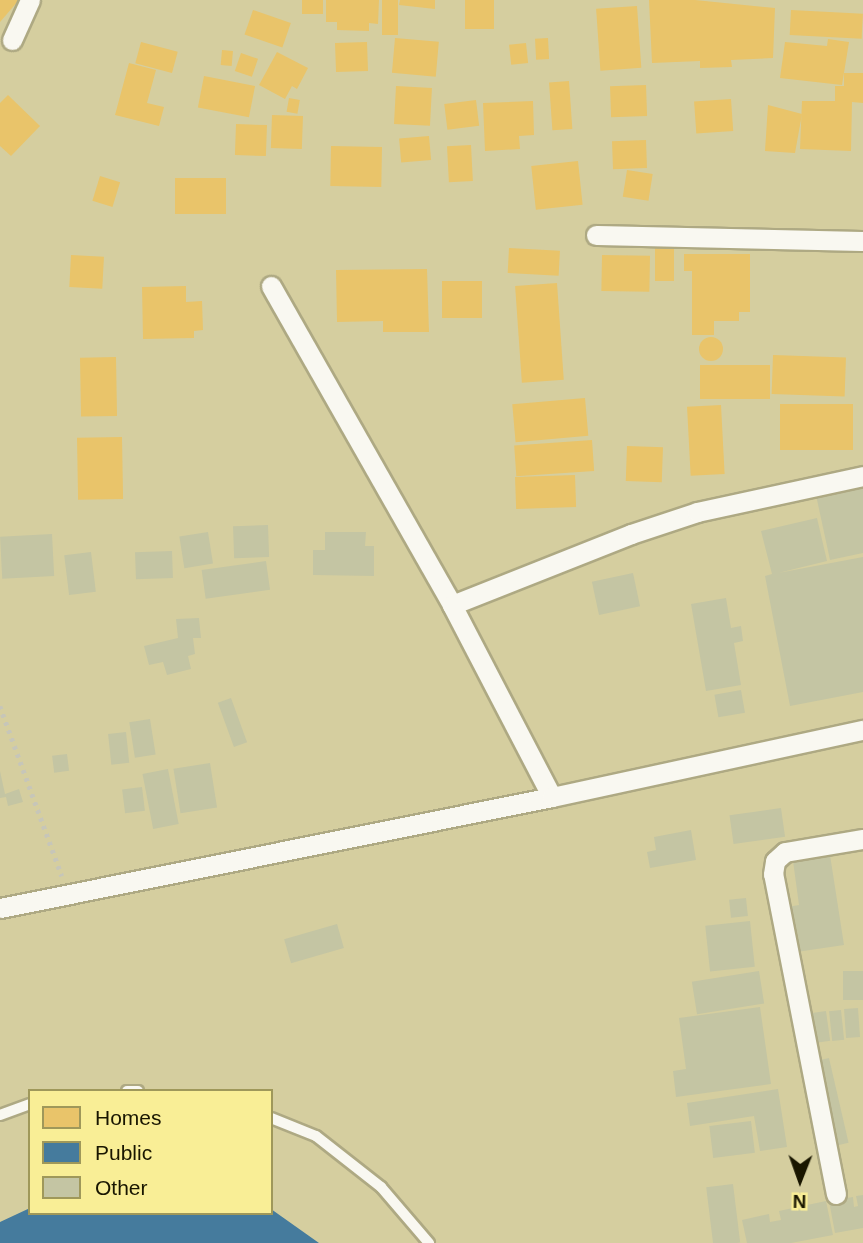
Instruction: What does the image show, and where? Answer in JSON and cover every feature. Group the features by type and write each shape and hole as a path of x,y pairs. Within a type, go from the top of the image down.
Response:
{"street":[{"path":"12,40 30,0"},
{"path":"596,235 863,241"},
{"path":"271,286 452,605 552,797"},
{"path":"452,605 631,534 697,512 863,476"},
{"path":"0,908 552,797 863,730"},
{"path":"836,1195 772,874 775,861 785,852 863,839"}],"lane":[{"path":"0,1115 28,1105"},
{"path":"273,1119 316,1136 381,1186 429,1243"}],"path":[{"path":"0,706 69,895"}],"building: Homes":[{"path":"0,0 19,0 0,22"},
{"path":"302,0 323,0 323,14 302,14"},
{"path":"326,0 379,0 378,24 369,23 369,31 337,30 337,22 326,22"},
{"path":"382,0 398,0 398,35 382,35"},
{"path":"400,0 435,0 435,9 399,5"},
{"path":"465,0 494,0 494,29 465,29"},
{"path":"649,0 695,0 775,8 773,58 731,60 732,67 700,68 700,61 652,63"},
{"path":"637,6 641,68 600,71 596,9"},
{"path":"253,10 291,23 282,48 245,35"},
{"path":"791,10 863,14 862,39 790,35"},
{"path":"395,38 439,42 436,77 392,73"},
{"path":"548,38 549,59 536,60 535,39"},
{"path":"828,39 849,42 842,85 780,78 785,42 827,46"},
{"path":"141,42 178,52 172,73 135,63"},
{"path":"367,42 368,71 336,72 335,43"},
{"path":"526,43 528,63 511,65 509,45"},
{"path":"222,50 233,51 232,66 221,65"},
{"path":"277,52 308,68 297,89 292,86 285,99 259,85"},
{"path":"241,53 258,59 252,77 235,71"},
{"path":"129,63 156,70 147,103 164,107 159,126 115,115"},
{"path":"844,73 863,73 863,103 852,102 851,151 800,149 802,101 835,101 835,86 844,86"},
{"path":"204,76 255,86 249,117 198,107"},
{"path":"569,81 572,129 552,130 549,82"},
{"path":"646,85 647,116 611,117 610,86"},
{"path":"396,86 432,88 430,126 394,124"},
{"path":"8,95 40,126 11,156 0,146 0,103"},
{"path":"289,98 300,100 297,114 287,112"},
{"path":"731,99 733,131 696,134 694,102"},
{"path":"476,100 479,126 447,130 444,104"},
{"path":"533,101 534,135 519,136 520,149 485,151 483,103"},
{"path":"768,105 802,114 795,153 765,151"},
{"path":"272,115 303,116 302,149 271,148"},
{"path":"236,124 267,125 266,156 235,155"},
{"path":"429,136 431,160 401,163 399,139"},
{"path":"646,140 647,168 613,169 612,141"},
{"path":"471,145 473,181 449,182 447,146"},
{"path":"331,146 382,147 381,187 330,186"},
{"path":"578,161 583,205 536,210 531,166"},
{"path":"627,170 653,174 648,201 623,197"},
{"path":"100,176 120,182 112,207 92,201"},
{"path":"175,178 226,178 226,214 175,214"},
{"path":"655,246 674,246 674,281 655,281"},
{"path":"509,248 560,251 559,276 508,273"},
{"path":"684,254 750,254 750,312 739,312 739,321 714,321 714,335 692,335 692,271 684,271"},
{"path":"71,255 104,257 102,289 69,287"},
{"path":"602,255 650,256 649,292 601,291"},
{"path":"427,269 429,332 383,332 383,321 337,322 336,270"},
{"path":"442,281 482,281 482,318 442,318"},
{"path":"557,283 564,380 522,383 515,286"},
{"path":"186,286 186,302 202,301 203,330 194,331 194,338 143,339 142,287"},
{"path":"711,337 719,341 723,349 719,357 711,361 703,357 699,349 703,341"},
{"path":"773,355 846,358 845,397 772,394"},
{"path":"116,357 117,416 81,417 80,358"},
{"path":"700,365 770,365 770,399 700,399"},
{"path":"585,398 588,436 516,442 512,404"},
{"path":"780,404 853,404 853,450 780,450"},
{"path":"721,405 725,474 691,476 687,407"},
{"path":"122,437 123,499 78,500 77,438"},
{"path":"592,440 594,471 516,476 514,445"},
{"path":"627,446 663,447 662,482 626,481"},
{"path":"575,475 576,507 516,509 515,477"}],"building: Public":[{"path":"28,1209 28,1215 273,1215 273,1210 319,1243 0,1243 0,1222"}],"building: Other":[{"path":"863,485 863,553 830,560 816,495"},
{"path":"817,518 827,561 778,573 863,557 863,692 790,706 765,576 772,574 761,531"},
{"path":"268,525 269,557 234,558 233,526"},
{"path":"208,532 213,564 184,568 179,537"},
{"path":"325,532 366,532 365,546 374,546 374,576 313,575 313,550 325,550"},
{"path":"52,534 54,576 2,579 0,537"},
{"path":"172,551 173,578 136,579 135,552"},
{"path":"91,552 96,592 69,595 64,555"},
{"path":"266,561 270,590 206,599 202,570"},
{"path":"633,573 640,606 599,615 592,582"},
{"path":"726,598 731,628 741,626 743,641 734,643 741,685 706,691 691,604"},
{"path":"199,618 201,638 193,638 195,654 188,656 191,669 167,675 163,662 149,665 144,646 178,638 176,619"},
{"path":"741,690 745,713 718,717 714,695"},
{"path":"231,698 247,742 234,747 218,703"},
{"path":"150,719 156,755 135,758 129,722"},
{"path":"126,732 129,763 111,765 108,734"},
{"path":"67,754 69,771 54,773 52,756"},
{"path":"210,763 217,807 180,813 173,769"},
{"path":"168,769 179,824 153,829 142,774"},
{"path":"0,771 5,794 19,789 23,802 8,806 6,797 0,798"},
{"path":"142,787 145,811 125,813 122,789"},
{"path":"781,808 785,837 734,844 730,815"},
{"path":"691,830 696,860 650,868 647,852 656,850 654,837"},
{"path":"830,855 844,945 783,954 776,909 799,905 793,861"},
{"path":"746,898 748,916 731,918 729,900"},
{"path":"750,921 755,967 710,971 705,926"},
{"path":"337,924 344,948 291,963 284,939"},
{"path":"759,971 764,1004 697,1014 692,982"},
{"path":"843,971 863,971 863,1000 843,1000"},
{"path":"760,1007 771,1084 676,1097 673,1071 686,1069 679,1018"},
{"path":"858,1008 860,1037 846,1038 844,1009"},
{"path":"841,1010 844,1040 832,1041 829,1011"},
{"path":"826,1011 830,1041 816,1043 812,1013"},
{"path":"829,1058 849,1143 824,1148 805,1064"},
{"path":"778,1089 787,1147 760,1151 754,1116 690,1126 687,1103"},
{"path":"751,1121 755,1153 713,1158 709,1126"},
{"path":"733,1184 740,1243 713,1243 706,1187"},
{"path":"863,1195 863,1228 835,1233 829,1201 853,1197 854,1207 858,1206 856,1196"},
{"path":"826,1201 833,1235 791,1243 747,1243 742,1220 769,1214 770,1222 781,1220 779,1211"}]}
